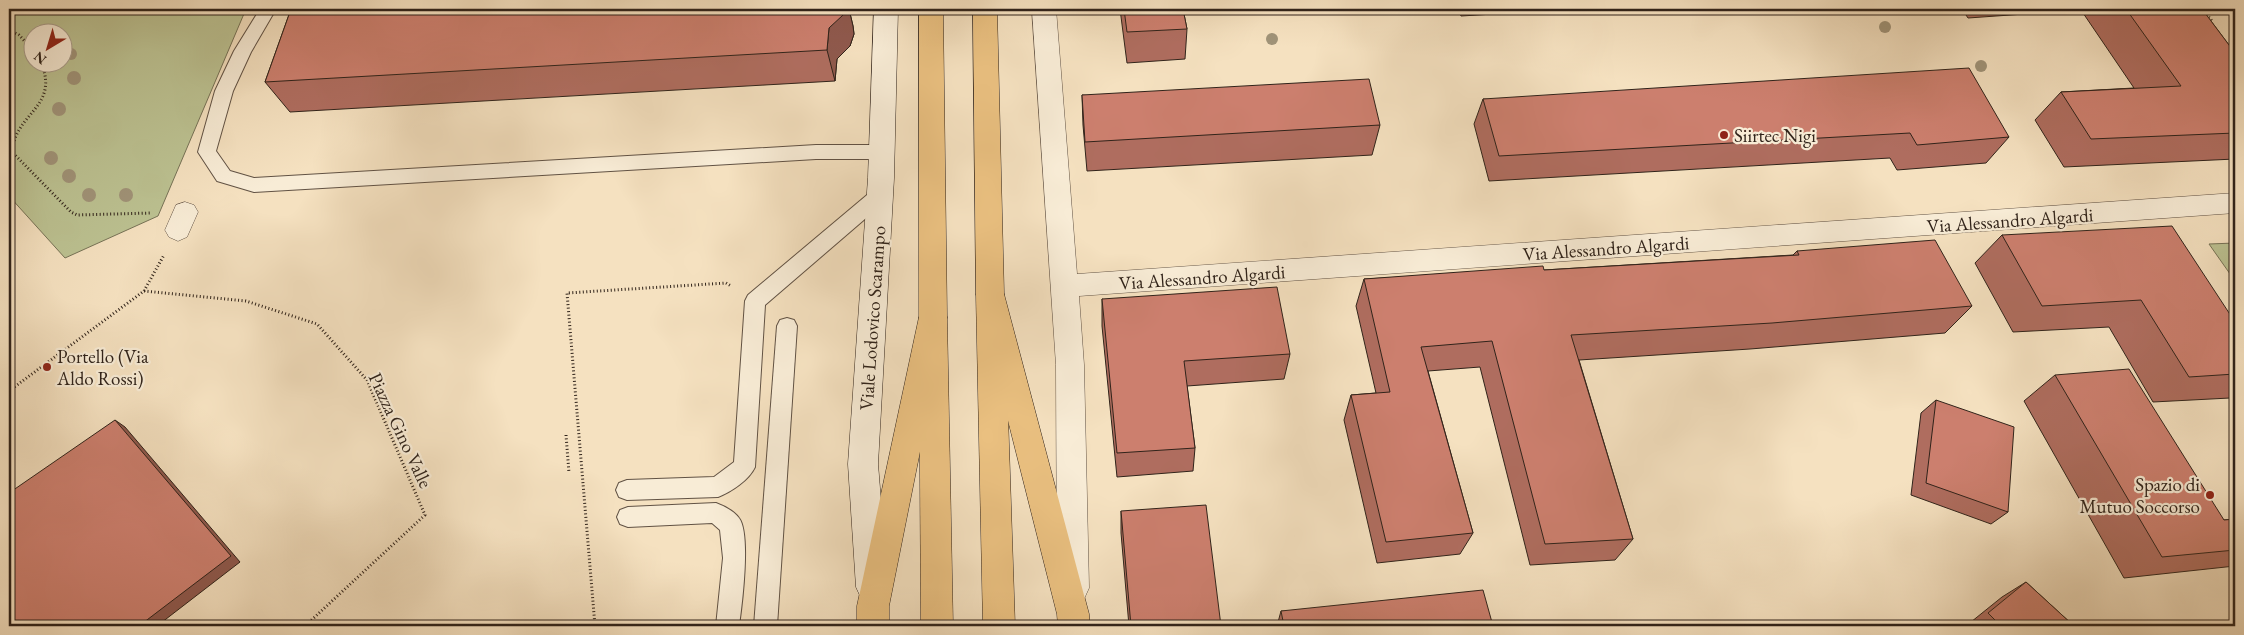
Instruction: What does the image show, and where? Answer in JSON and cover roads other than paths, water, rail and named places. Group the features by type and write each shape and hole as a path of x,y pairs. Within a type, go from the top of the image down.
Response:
{"main road":[{"path":"930,9 937,626"},
{"path":"985,9 999,626"},
{"path":"990,294 1073,620"},
{"path":"873,616 933,316"}],"street":[{"name":"Viale Lodovico Scarampo","path":"873,616 863,464 880,195 886,9"},
{"path":"1044,9 1070,364 1073,620"},
{"name":"Via Alessandro Algardi","path":"1064,286 2235,203"},
{"path":"2147,210 2164,234"}],"lane":[{"path":"268,9 243,51 224,91 207,152 224,176 254,185 806,152 881,152"},
{"path":"627,490 718,487 744,467 755,301 880,195"},
{"path":"766,626 787,326"},
{"path":"628,517 716,512 731,525 734,558 728,626"}],"place":[{"name":"Siirtec Nigi","path":"1724,135"},
{"name":"Portello (Via Aldo Rossi)","path":"47,367"},
{"name":"Spazio di Mutuo Soccorso","path":"2210,495"}]}
